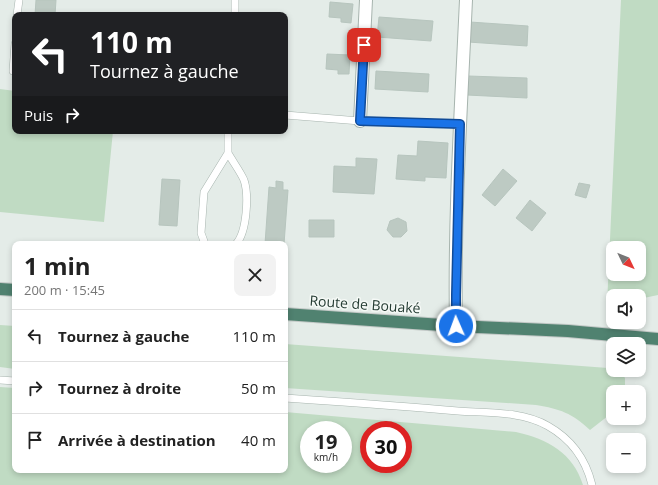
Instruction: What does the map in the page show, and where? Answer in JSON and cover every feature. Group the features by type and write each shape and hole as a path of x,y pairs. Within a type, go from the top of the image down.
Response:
{"highway":[{"path":"0,288 12,290"},
{"name":"Route de Bouaké","path":"288,314 456,326 568,331 658,339"}],"street":[{"path":"360,121 366,0"},
{"path":"456,326 460,124 466,0"}],"lane":[{"path":"17,12 19,0"},
{"path":"234,12 235,0"},
{"path":"288,115 360,121 460,124"},
{"path":"228,134 228,153 244,180 247,195 244,232 238,241"},
{"path":"204,241 201,233 204,192 228,153"},
{"path":"0,380 12,380"},
{"path":"288,398 494,414 533,420 562,434 582,458 589,473 592,485"}],"green space":[{"path":"621,0 658,0 658,295 646,298 646,289 608,289 608,281 646,281 646,241 610,241"},
{"path":"0,89 12,91 12,134 113,134 104,222 0,212"},
{"path":"0,325 12,326 12,369 0,367"},
{"path":"288,344 606,368 606,377 625,378 625,385 606,385 606,417 590,430 577,419 552,408 536,405 288,388"},
{"path":"0,387 12,388 12,473 288,473 288,412 389,421 360,421 360,473 412,473 412,423 516,432 528,435 549,443 558,449 573,464 583,485 0,485"}],"building":[{"path":"36,0 56,0 55,12 35,12"},
{"path":"330,2 353,4 351,23 341,22 341,18 329,17"},
{"path":"379,17 433,21 431,41 377,37"},
{"path":"470,22 528,26 527,46 468,42"},
{"path":"327,54 350,55 349,74 338,74 338,70 326,69"},
{"path":"376,71 429,74 428,92 375,89"},
{"path":"468,76 527,78 527,98 467,95"},
{"path":"418,141 448,143 446,178 425,177 425,181 396,179 398,155 417,156"},
{"path":"356,158 377,159 374,194 333,192 334,166 356,167"},
{"path":"503,169 517,181 495,206 482,195"},
{"path":"162,179 180,180 177,226 159,225"},
{"path":"276,181 283,182 283,190 288,190 284,241 265,241 269,187 276,188"},
{"path":"579,183 590,185 586,198 575,195"},
{"path":"530,200 546,213 532,231 516,218"},
{"path":"398,218 406,222 407,231 401,237 393,237 387,230 390,221"},
{"path":"309,220 334,220 334,237 309,237"}],"route":[{"path":"364,45 360,121 460,124 456,326"}]}
